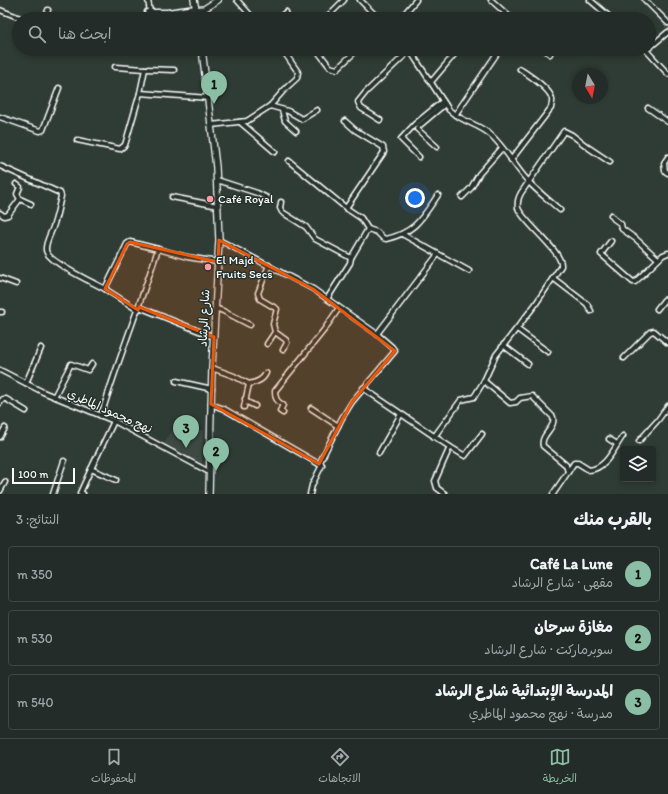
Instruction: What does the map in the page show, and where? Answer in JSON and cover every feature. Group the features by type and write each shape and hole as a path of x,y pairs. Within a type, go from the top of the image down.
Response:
{"street":[{"path":"148,0 149,12 204,9 218,0"},
{"path":"194,0 196,10"},
{"path":"237,0 248,12"},
{"path":"332,12 344,0"},
{"path":"360,0 372,12"},
{"path":"406,12 416,0"},
{"path":"491,0 504,12"},
{"path":"590,0 604,12"},
{"path":"645,0 668,23"},
{"path":"0,10 12,15"},
{"path":"656,42 668,32"},
{"name":"شارع الرشاد","path":"203,56 212,125 218,206 218,262 212,368 209,494"},
{"path":"212,125 240,122 252,118 270,106 297,78 298,72 287,56"},
{"path":"321,56 330,67 337,69 351,56"},
{"path":"380,120 361,108 358,102 366,92 403,56"},
{"path":"413,56 444,102 455,115 481,127 491,135 528,182 560,210"},
{"path":"431,82 453,56"},
{"path":"455,115 495,56"},
{"path":"653,56 668,74"},
{"path":"115,67 174,70"},
{"path":"77,140 120,149 125,145 140,93 145,69"},
{"path":"511,160 551,108 552,103 552,99 548,92 538,82 520,69"},
{"path":"0,117 43,130 59,88"},
{"path":"140,93 208,98"},
{"path":"437,147 418,129 419,126 444,102"},
{"path":"419,157 402,139 415,124 444,102"},
{"path":"270,106 288,111 302,119 317,110"},
{"path":"648,108 668,122"},
{"path":"282,110 285,121 296,131"},
{"path":"345,121 355,130 383,147 384,152 346,208"},
{"path":"240,122 275,152"},
{"path":"434,437 461,400 474,397 484,381 496,355 517,329 561,266 560,260 554,250 519,209 517,200 528,182 564,131 610,162"},
{"path":"462,197 471,188 479,174 502,148"},
{"path":"668,157 664,163 668,173"},
{"path":"289,162 346,208 361,218 368,229 377,232 386,239 409,231 418,223 438,195"},
{"path":"0,166 60,193 61,196 56,218 45,249 47,254 66,268 139,309 214,337"},
{"path":"216,180 257,193 269,199"},
{"path":"16,184 20,186 17,194 20,199 31,204"},
{"path":"172,197 218,206"},
{"path":"0,213 4,216 8,215 20,199"},
{"path":"281,202 280,208 282,212 306,226 315,239 351,258"},
{"path":"611,215 621,224 622,229 636,239 658,259"},
{"path":"327,299 350,263 351,258 368,229"},
{"path":"402,234 469,271"},
{"path":"218,240 270,265 314,289 377,334 395,351 352,402 319,464"},
{"path":"611,241 601,254 602,256 632,282 635,282 658,259 668,253"},
{"path":"105,289 127,244 130,242 188,258 218,262"},
{"path":"101,416 110,385 139,309 158,249"},
{"path":"377,334 438,254"},
{"path":"270,265 258,294 260,299 276,309 273,324 275,332 286,340 287,343 283,350"},
{"path":"0,278 16,284"},
{"path":"553,278 587,304 591,311"},
{"path":"657,309 664,300 668,299"},
{"path":"215,308 250,325"},
{"path":"283,413 280,411 283,405 277,401 275,391 324,330 339,308"},
{"path":"517,329 548,352"},
{"path":"624,358 650,332 654,331 668,343"},
{"path":"268,344 275,332"},
{"path":"503,345 528,364"},
{"path":"26,383 41,348"},
{"path":"54,397 71,364 88,370 92,364"},
{"path":"212,368 234,376 249,384 260,381 264,378 266,373"},
{"name":"نهج محمود الماطري","path":"0,370 54,397 114,421 209,472"},
{"path":"176,381 212,389"},
{"path":"484,381 510,403 516,402 520,398 532,396 553,417 554,421 542,439 543,446 566,465 568,472"},
{"path":"244,407 249,384"},
{"path":"363,388 434,437 465,456 482,434"},
{"path":"0,403 3,399 6,399 26,411"},
{"path":"245,399 247,402 255,406"},
{"path":"211,404 224,409 322,465 312,485 310,494"},
{"path":"639,440 658,420 668,406"},
{"path":"311,408 338,426"},
{"path":"379,453 401,414"},
{"path":"83,494 80,493 114,421"},
{"path":"0,437 5,428"},
{"path":"553,494 574,463 578,463 589,470 598,467 611,455 623,436"},
{"path":"609,439 617,444"},
{"path":"445,494 437,488 435,481 450,447"},
{"path":"53,494 64,461"},
{"path":"91,469 116,480"},
{"path":"0,491 5,482"}],"highlighted area":[{"path":"219,240 313,289 395,351 352,402 319,464 211,404 214,337 139,307 138,310 105,289 127,244 130,242 218,262"}],"shaded area":[{"path":"194,430 203,430 202,464 200,465 163,445 171,431 194,432"}],"place":[{"name":"Café La Lune","path":"214,104"},
{"name":"Café Royal","path":"210,199"},
{"name":"El Majd Fruits Secs","path":"208,267"},
{"name":"المدرسة الإبتدائية شارع الرشاد","path":"186,448"},
{"name":"مغازة سرحان","path":"216,471"}]}
